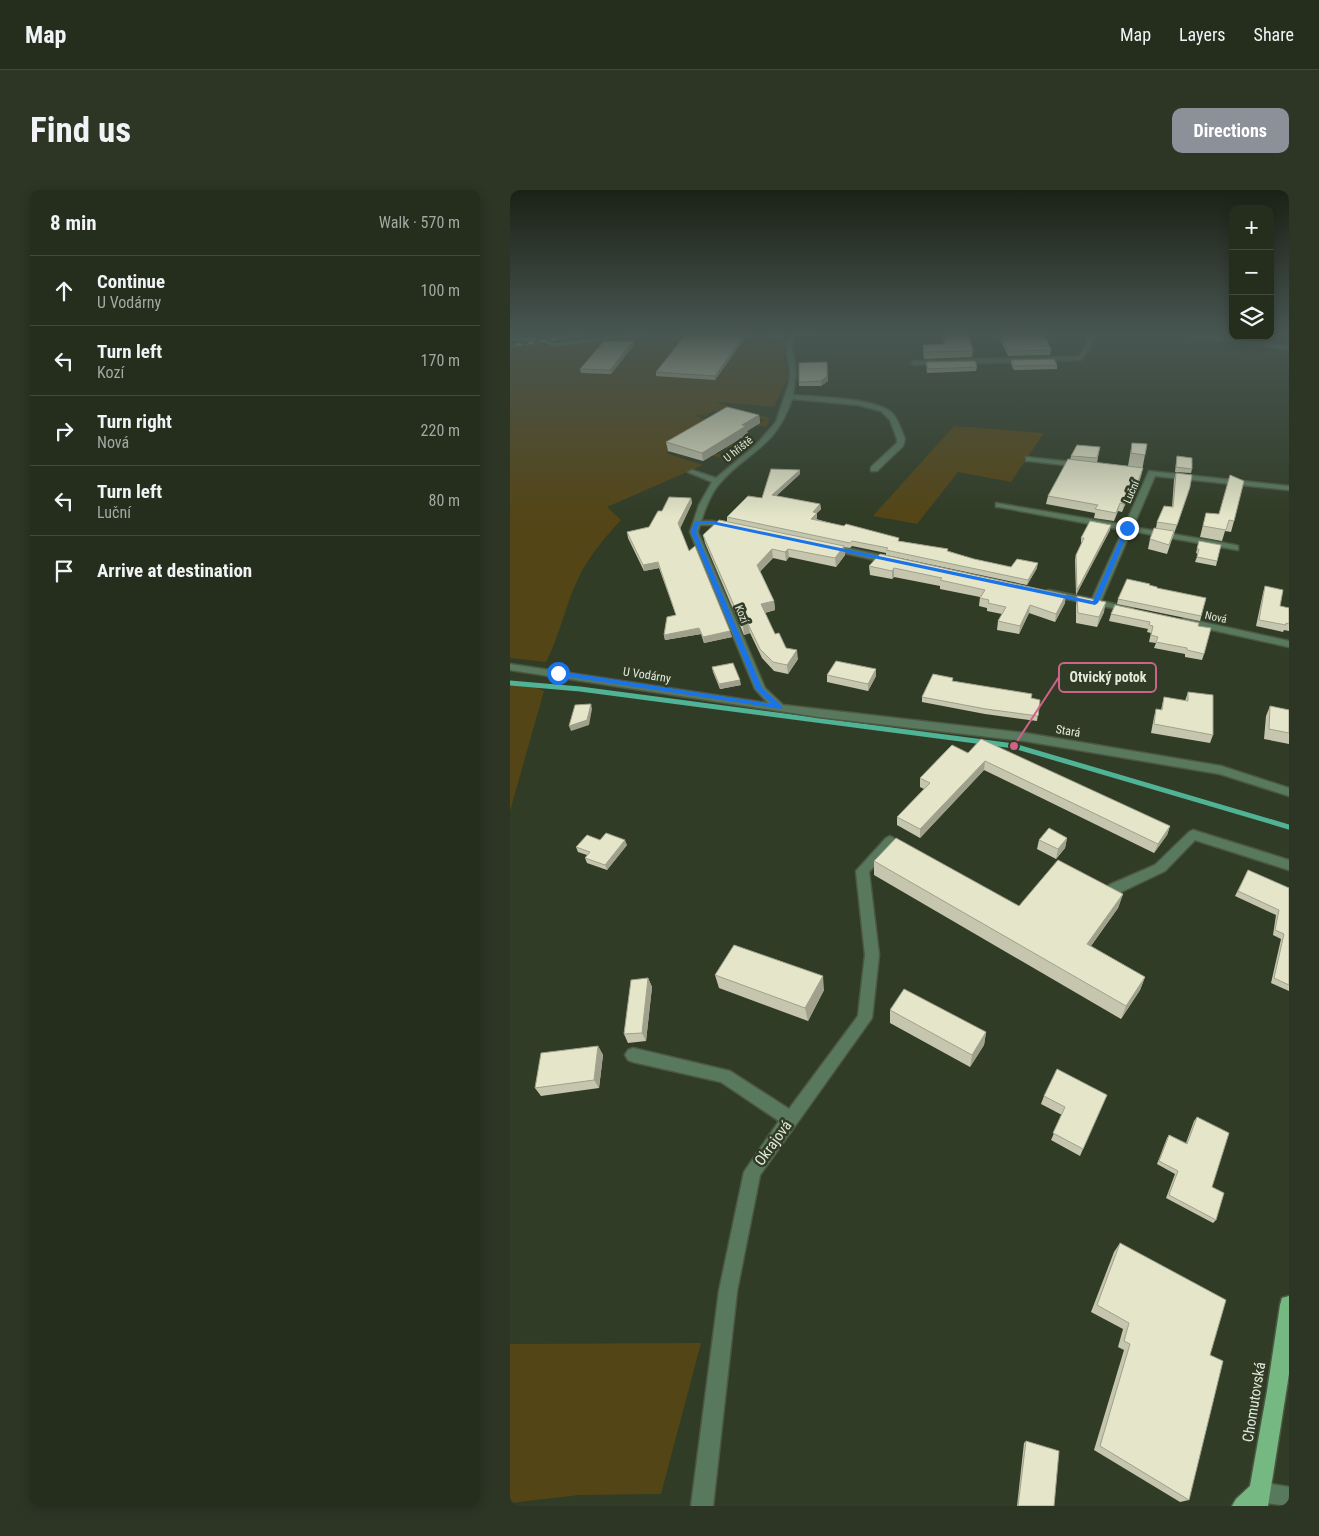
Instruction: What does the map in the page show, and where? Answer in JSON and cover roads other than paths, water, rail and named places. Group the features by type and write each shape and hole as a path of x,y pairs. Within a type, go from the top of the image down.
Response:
{"main road":[{"name":"Chomutovská","path":"1258,1499 1277,1391 1289,1305"},
{"path":"1243,1506 1258,1499"}],"street":[{"path":"788,397 872,406 890,414 901,439 900,444 874,469"},
{"name":"U hřiště","path":"696,523 712,488 766,441 779,421 788,397"},
{"path":"1029,459 1086,465"},
{"path":"692,472 718,481"},
{"name":"Luční","path":"1142,472 1289,488"},
{"name":"Luční","path":"1095,603 1152,473"},
{"path":"999,505 1236,548"},
{"path":"696,523 712,523 741,529"},
{"name":"Kozí","path":"696,523 694,532 760,689 780,708"},
{"path":"816,544 901,562"},
{"path":"1037,591 1140,612"},
{"name":"Nová","path":"1176,620 1289,644"},
{"name":"U Vodárny","path":"510,668 780,708"},
{"name":"Stará","path":"780,708 1025,737 1221,770 1289,792"},
{"path":"1114,888 1160,868 1193,835 1289,865"},
{"name":"Okrajová","path":"702,1506 728,1291 752,1172 865,1018 872,955 862,871 890,842"},
{"path":"634,1055 725,1076 790,1120"},
{"path":"1258,1499 1289,1497"}],"waterway":[{"path":"510,683 580,689 1014,746 1289,827"}],"place":[{"name":"Otvický potok","path":"1014,746"}]}
